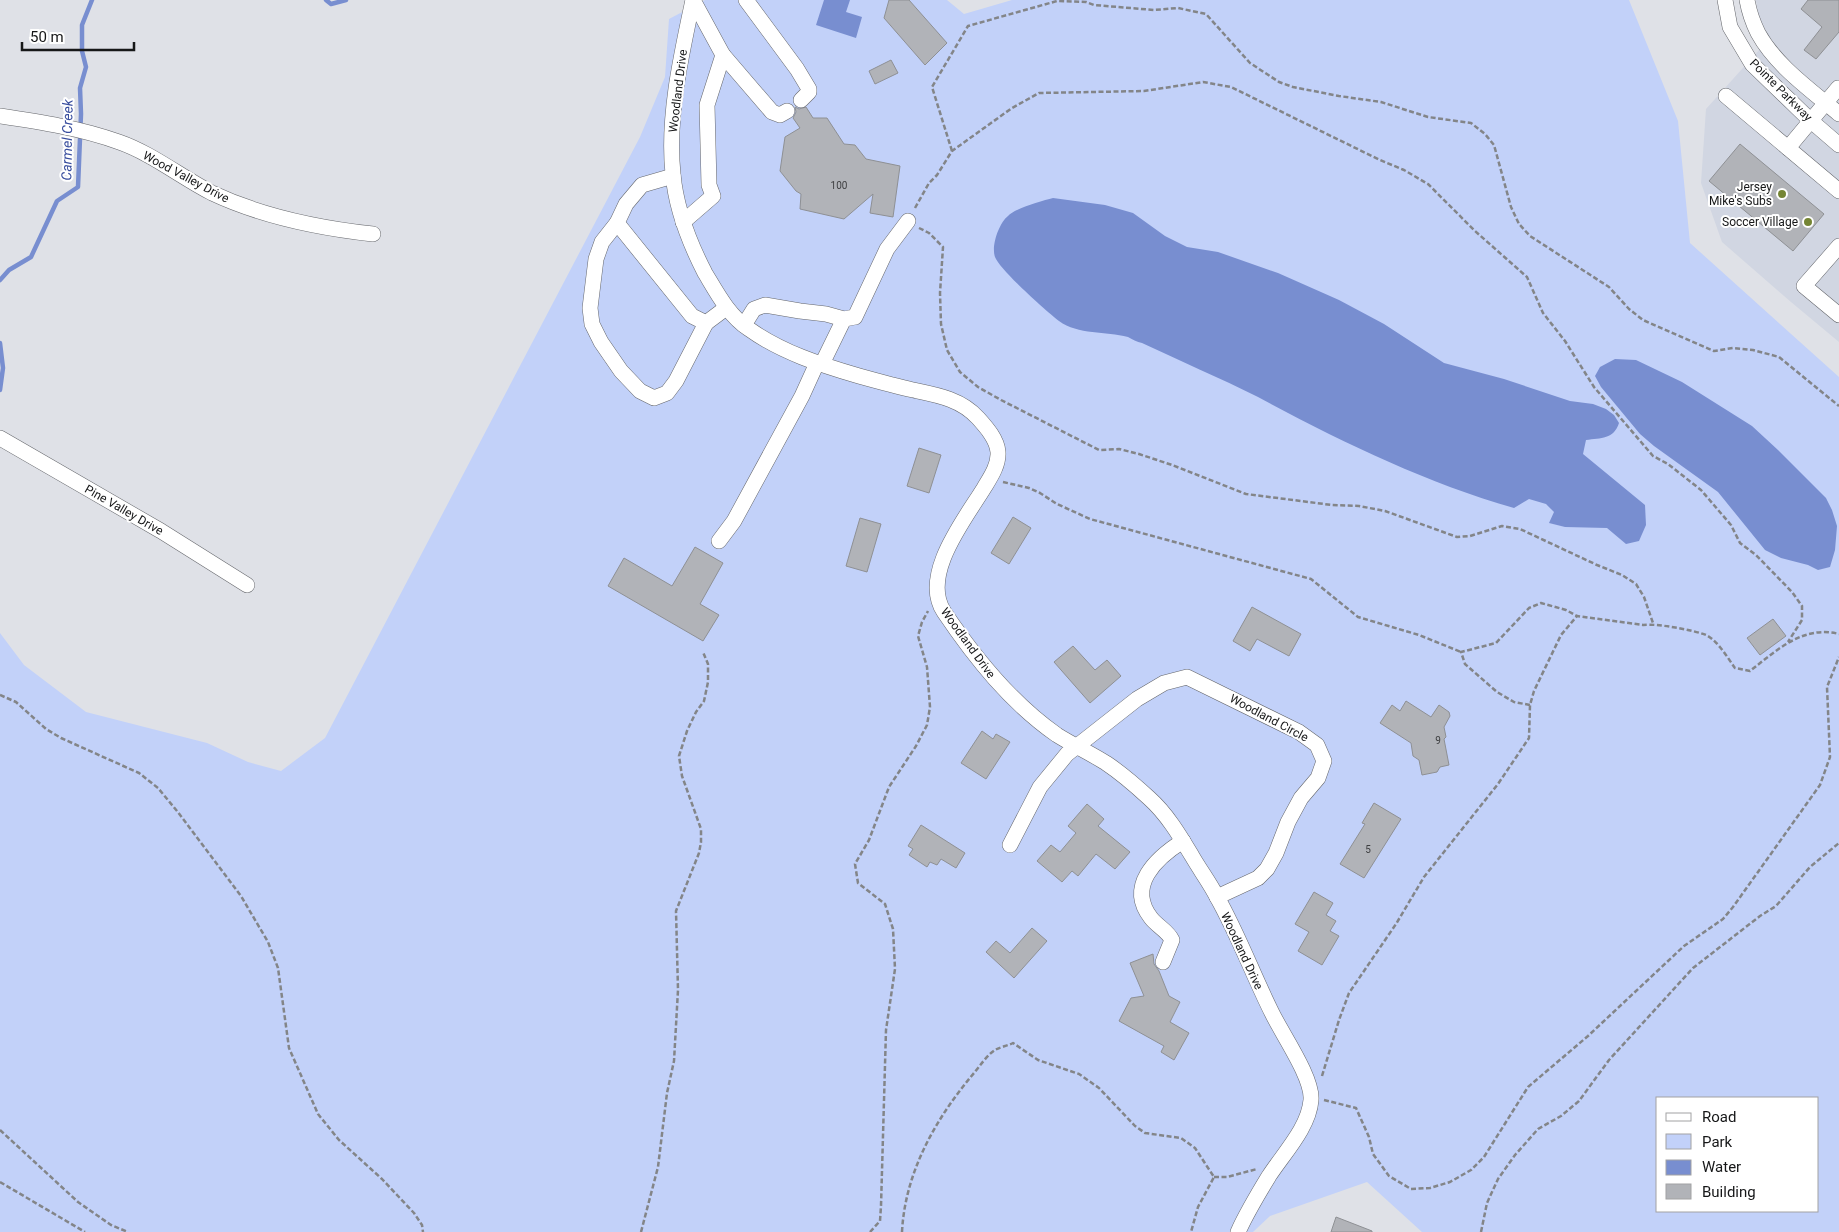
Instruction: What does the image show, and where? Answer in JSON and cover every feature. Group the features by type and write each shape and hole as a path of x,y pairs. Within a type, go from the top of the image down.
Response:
{"street":[{"path":"693,0 723,55 772,112 780,115 787,111"},
{"name":"Woodland Drive","path":"693,0 684,43 672,128 673,176 683,222 692,247 726,308 744,326 778,347 863,377 942,395 962,404 975,414 989,432 997,447 998,455 994,472 949,546 939,569 938,592 940,606 994,679 1029,713 1057,734 1108,764 1152,800 1176,829 1218,897 1273,1016 1306,1077 1311,1091 1309,1112 1299,1131 1248,1210 1238,1232"},
{"path":"746,0 797,69 809,89 809,92 801,100"},
{"name":"Pointe Parkway","path":"1725,0 1730,27 1752,64 1839,145"},
{"name":"Pointe Parkway","path":"1746,0 1757,32 1769,50 1839,114"},
{"path":"683,222 713,196 709,185 707,105 723,55"},
{"path":"1788,148 1838,88"},
{"path":"1726,96 1839,191"},
{"name":"Wood Valley Drive","path":"0,116 77,129 121,142 235,203 283,219 318,227 373,234"},
{"path":"673,176 642,185 626,204 617,223 602,242 596,259 590,308 592,324 601,342 621,371 640,391 654,398 667,393 676,381 706,323 726,308"},
{"path":"744,326 754,309 765,305 826,314 844,319 855,317 887,249 908,222"},
{"path":"617,223 692,316 706,323"},
{"path":"1839,246 1804,286 1839,315"},
{"path":"719,541 734,521 844,319"},
{"name":"Pine Valley Drive","path":"0,438 162,532 247,585"},
{"name":"Woodland Circle","path":"1076,746 1137,699 1164,684 1187,677 1299,732 1317,745 1324,761 1318,778 1301,798 1267,869 1258,878 1218,897"},
{"path":"1010,845 1040,787 1054,768 1076,746"},
{"path":"1163,962 1172,940 1147,912 1141,898 1141,892 1149,871 1183,841"}],"path":[{"path":"952,151 932,87 968,26 1057,1 1086,2 1094,5 1154,10 1178,8 1206,14 1250,62 1279,82 1293,87 1381,102 1428,117 1471,123 1485,134 1494,145 1511,208 1518,224 1530,236 1609,287 1629,309 1643,320 1714,351 1733,348 1753,350 1779,357 1839,406"},
{"path":"1653,623 1644,597 1636,584 1622,575 1520,529 1502,526 1470,536 1457,537 1392,514 1368,508 1246,494 1172,465 1119,448 1099,450 978,387 960,372 947,350 941,316 940,292 943,247 929,233 908,222 929,183 937,175 952,151 1012,108 1039,93 1144,90 1203,82 1232,87 1404,170 1428,184 1475,231 1526,277 1543,313 1565,341 1594,387 1654,456 1668,464 1701,490 1731,525 1740,543 1756,555 1792,592 1802,606 1802,620 1788,642"},
{"path":"989,479 1040,492 1057,504 1090,519 1311,579 1358,617 1381,626 1419,635 1461,652 1496,643 1529,608 1541,603 1566,610 1578,616 1643,625 1653,623 1707,635 1718,645 1735,668 1750,671 1788,642 1808,634 1827,631 1839,634"},
{"path":"870,1232 880,1221 886,1030 895,969 893,929 884,904 858,883 855,864 869,840 889,787 916,746 927,725 930,707 927,667 918,636 922,622 938,592"},
{"path":"1321,1079 1349,993 1396,924 1424,877 1498,784 1530,738 1530,705 1534,690 1561,635 1578,616"},
{"path":"640,1232 658,1166 667,1093 674,1061 678,990 676,911 700,853 701,829 682,776 679,756 696,712 704,701 708,682 708,664 703,652"},
{"path":"1461,652 1465,664 1497,692 1514,702 1530,705"},
{"path":"1322,1099 1356,1108 1369,1137 1373,1154 1389,1176 1411,1189 1430,1188 1450,1182 1471,1170 1484,1157 1528,1087 1588,1036 1684,946 1723,919 1739,899 1820,785 1830,757 1827,687 1839,657"},
{"path":"0,696 16,702 46,728 61,738 139,772 158,788 184,819 241,896 268,942 278,968 289,1048 318,1114 339,1140 382,1179 414,1213 422,1225 423,1232"},
{"path":"1481,1232 1487,1203 1498,1179 1515,1155 1538,1129 1562,1116 1579,1101 1609,1060 1693,968 1746,926 1776,906 1810,867 1839,842"},
{"path":"902,1232 903,1211 911,1178 932,1132 957,1094 994,1051 1013,1043 1038,1060 1079,1074 1098,1088 1144,1133 1181,1138 1195,1148 1214,1177"},
{"path":"0,1130 78,1202 111,1225 128,1232"},
{"path":"1214,1177 1256,1169 1269,1177"},
{"path":"1191,1232 1198,1207 1214,1177"},
{"path":"0,1182 85,1232"}],"shaded area":[{"path":"1756,0 1839,0 1839,342 1722,242 1701,183 1706,109 1769,39 1758,14"}],"green space":[{"path":"705,0 947,0 964,14 1012,0 1629,0 1678,121 1690,243 1839,377 1839,1232 1422,1232 1367,1182 1270,1216 1253,1232 0,1232 0,633 24,665 86,712 207,743 248,762 281,771 325,738 640,137 665,77 669,19"}],"water":[{"path":"824,0 850,0 846,12 862,17 856,38 816,25"},
{"path":"1053,198 1105,205 1133,213 1165,236 1187,247 1218,252 1278,273 1339,300 1384,324 1444,363 1504,379 1570,401 1593,404 1606,409 1614,415 1619,423 1617,428 1606,437 1586,440 1583,454 1645,505 1646,525 1639,541 1626,544 1607,528 1565,527 1549,523 1554,512 1546,504 1529,499 1514,508 1448,486 1351,445 1244,390 1128,337 1083,331 1059,321 1014,280 999,263 994,252 997,235 1005,219 1011,213"},
{"path":"1615,359 1636,360 1682,382 1752,426 1778,450 1826,498 1832,510 1837,526 1835,550 1830,567 1818,570 1808,565 1781,558 1765,550 1718,492 1640,434 1601,387 1595,376 1600,367"}],"building":[{"path":"889,0 909,0 947,43 925,65 884,18"},
{"path":"1808,0 1839,0 1839,32 1816,59 1804,50 1822,27 1801,9"},
{"path":"891,60 898,73 875,84 869,71"},
{"path":"795,107 799,109 806,107 813,118 827,118 844,144 855,145 866,159 900,166 893,217 870,213 873,194 844,219 800,209 801,194 796,191 780,171 785,137 800,128 793,118 796,112"},
{"path":"1740,144 1824,214 1793,251 1709,181"},
{"path":"919,448 941,455 929,493 907,486"},
{"path":"1013,517 1031,528 1009,564 991,553"},
{"path":"860,518 881,524 867,572 846,566"},
{"path":"695,547 723,563 700,604 719,615 703,641 608,586 624,558 672,586"},
{"path":"1252,607 1301,634 1289,656 1257,639 1250,651 1233,641"},
{"path":"1773,619 1786,636 1760,655 1747,638"},
{"path":"1073,646 1095,670 1107,660 1121,676 1090,703 1054,662"},
{"path":"1406,701 1431,717 1439,705 1449,712 1450,716 1444,727 1446,737 1444,739 1449,765 1440,767 1437,772 1422,775 1419,760 1413,756 1411,743 1380,723 1392,705 1400,711"},
{"path":"982,731 993,739 996,734 1010,742 986,779 961,763"},
{"path":"1374,803 1401,819 1364,878 1340,864 1365,824 1362,823"},
{"path":"1087,804 1104,819 1098,826 1130,852 1115,869 1096,854 1078,876 1072,871 1062,882 1037,861 1051,845 1060,852 1076,833 1068,826"},
{"path":"921,825 965,853 956,868 941,859 937,865 930,862 927,867 909,855 913,849 908,846"},
{"path":"1314,892 1333,903 1326,915 1336,921 1330,931 1339,936 1322,965 1298,951 1309,932 1295,924"},
{"path":"1032,928 1047,941 1014,978 986,952 996,941 1010,953"},
{"path":"1153,954 1154,964 1159,971 1169,996 1180,1002 1170,1022 1189,1033 1174,1060 1161,1052 1164,1046 1119,1021 1131,998 1144,996 1130,963"},
{"path":"1336,1217 1372,1231 1372,1232 1331,1232"}],"waterway":[{"name":"Carmel Creek","path":"0,280 9,270 31,257 57,201 78,187 81,114 80,88 86,67 82,51 82,25 92,0"},
{"name":"Carmel Creek","path":"326,0 331,4 346,0"},
{"name":"Carmel Creek","path":"0,343 3,368 0,390"}],"place":[{"name":"Jersey Mike's Subs","path":"1782,194"},
{"name":"Soccer Village","path":"1808,222"}]}
